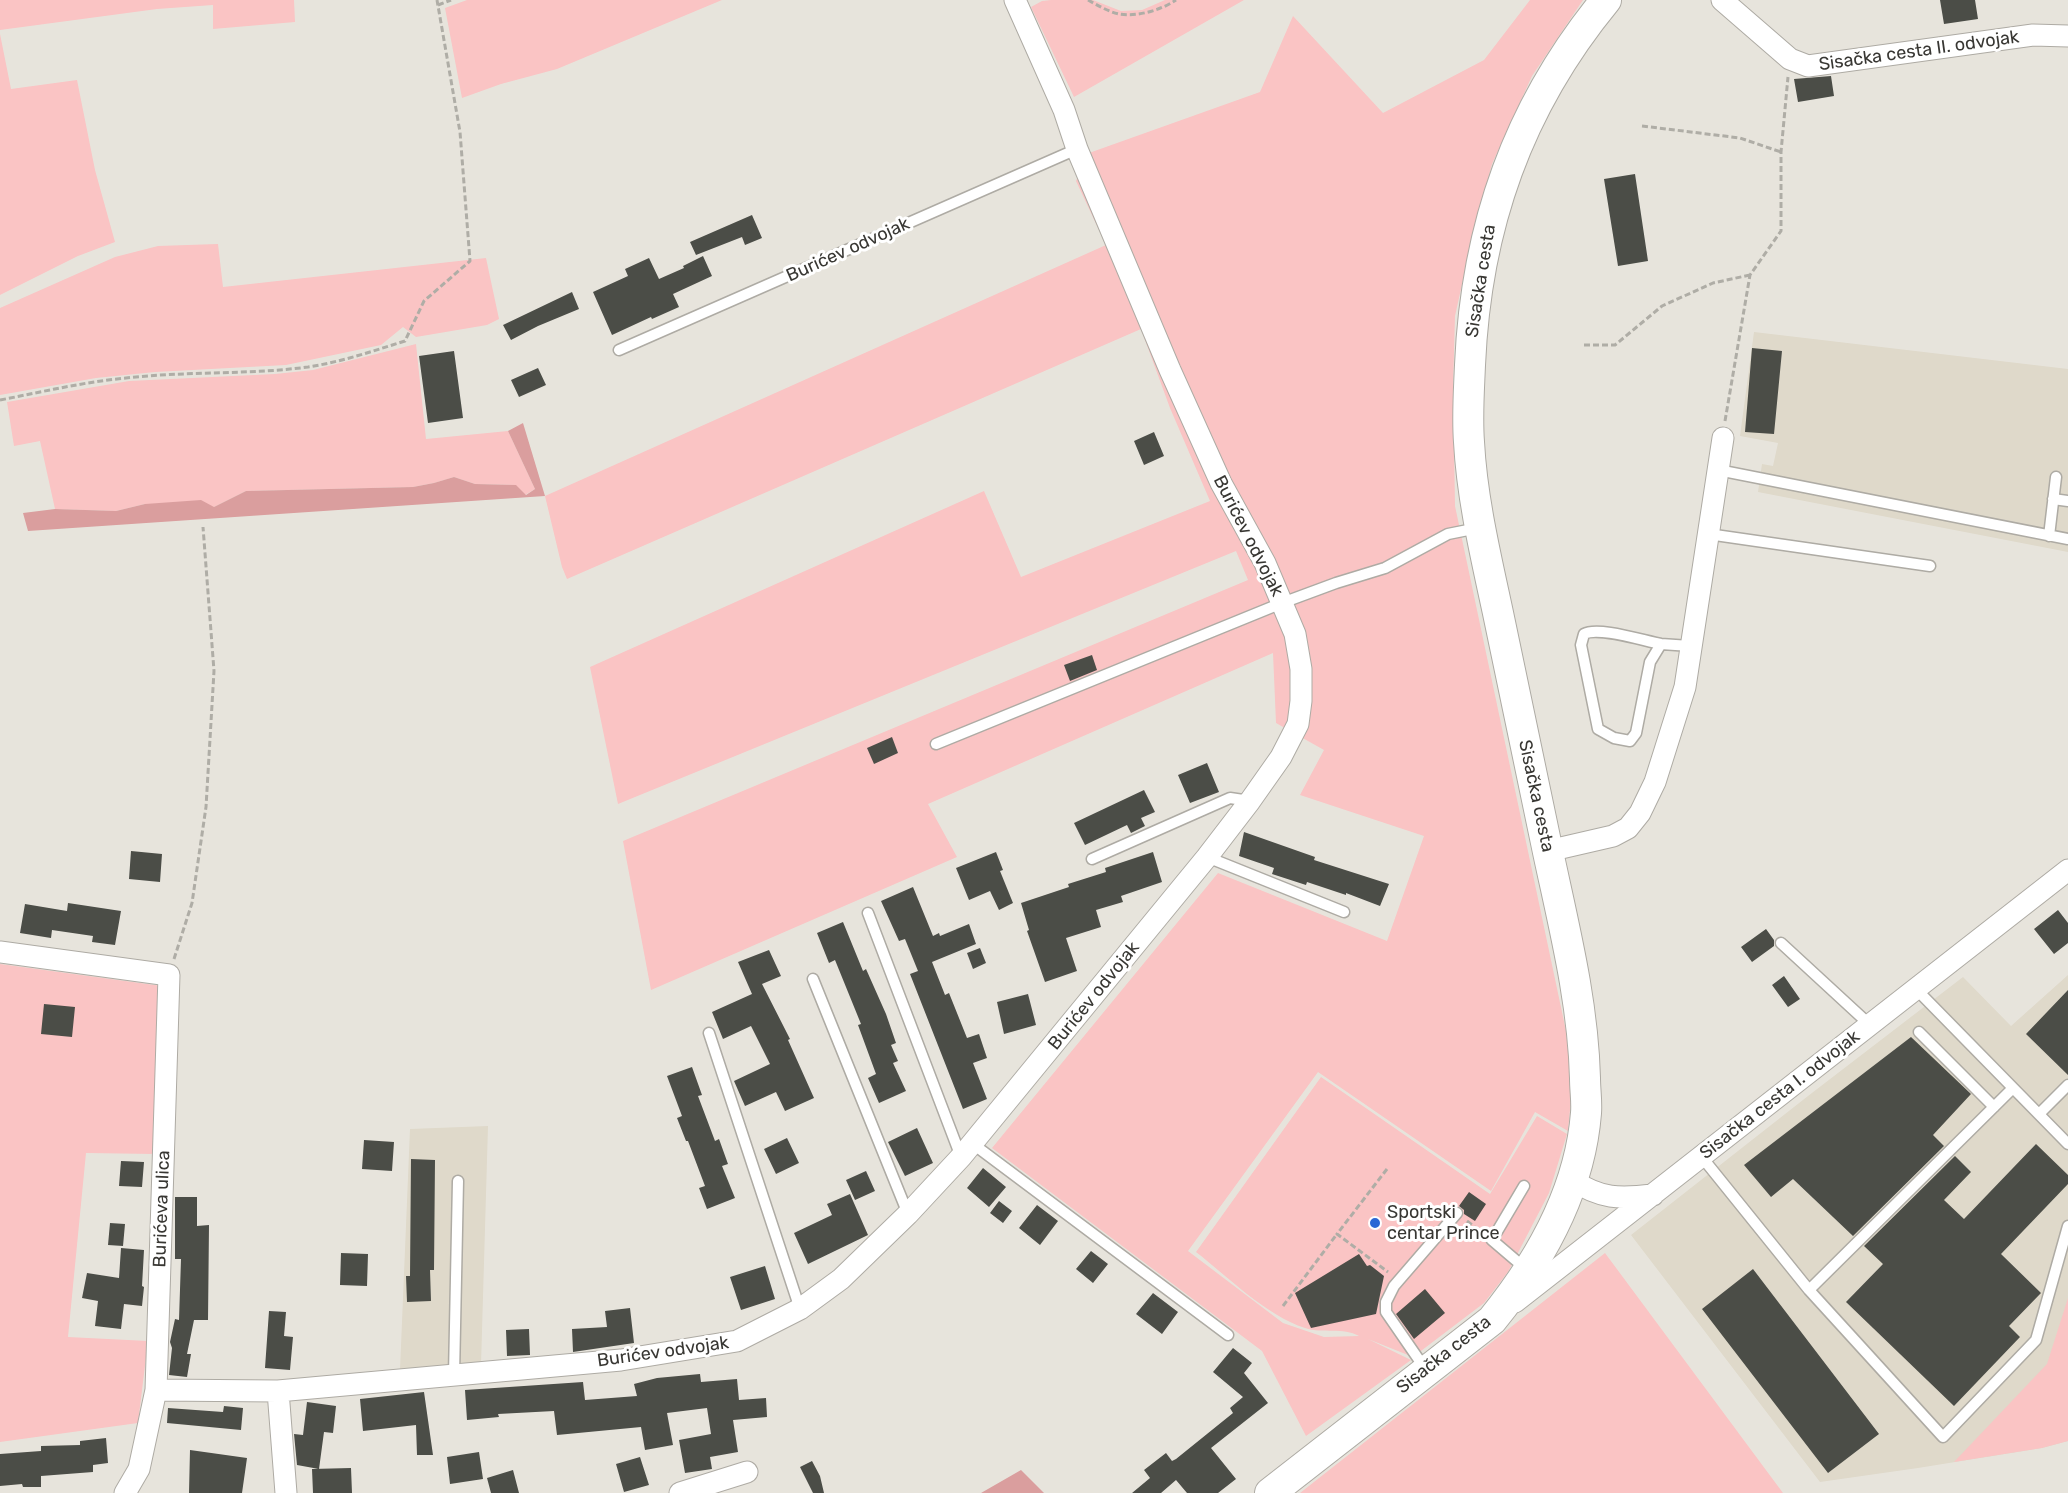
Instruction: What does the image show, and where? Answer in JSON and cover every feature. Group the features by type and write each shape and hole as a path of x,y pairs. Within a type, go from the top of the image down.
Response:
{"main road":[{"name":"Sisačka cesta","path":"1270,1493 1492,1320 1515,1291 1550,1233 1564,1204 1572,1180 1586,1113 1585,1055 1576,978 1480,528 1469,442 1472,319 1479,267 1494,208 1511,158 1536,104 1569,49 1606,0"}],"street":[{"name":"Burićev odvojak","path":"278,1391 621,1360 738,1341 800,1309 841,1279 908,1214 967,1151 1207,857 1281,757 1298,724 1301,701 1301,669 1295,634 1265,563 1221,483 1170,370 1077,149 1064,110 1015,0"},
{"name":"Sisačka cesta II. odvojak","path":"1722,0 1790,59 1808,66 2033,35 2068,36"},
{"path":"1548,851 1613,836 1628,828 1640,813 1655,782 1685,687 1723,438"},
{"name":"Sisačka cesta I. odvojak","path":"1492,1320 2068,870"},
{"path":"0,952 169,975"},
{"name":"Burićeva ulica","path":"125,1493 140,1469 156,1389 169,975"},
{"path":"1572,1180 1602,1196 1621,1199 1653,1195"},
{"path":"156,1389 278,1391 286,1493"},
{"path":"680,1493 747,1472"}],"lane":[{"name":"Burićev odvojak","path":"620,350 1077,149"},
{"path":"1718,470 2068,539"},
{"path":"2049,536 2056,477"},
{"path":"2054,500 2068,501"},
{"path":"936,744 1282,603 1385,568 1448,534 1480,528"},
{"path":"1708,534 1930,566"},
{"path":"1661,644 1650,662 1636,733 1630,741 1614,738 1598,729 1581,645 1584,634 1590,630 1661,644 1690,646"},
{"path":"1092,859 1230,798 1250,801"},
{"path":"1207,857 1344,912"},
{"path":"868,913 967,1151 1228,1335"},
{"path":"1781,943 1870,1025"},
{"path":"813,979 908,1214"},
{"path":"1916,989 2068,1144"},
{"path":"1919,1032 1994,1107"},
{"path":"709,1033 800,1309"},
{"path":"2039,1114 2068,1085"},
{"path":"1809,1290 2013,1088"},
{"path":"1701,1156 1809,1290 1943,1437 2036,1340 2068,1226"},
{"path":"454,1375 458,1181"},
{"path":"1524,1186 1492,1240 1528,1271"},
{"path":"1426,1370 1386,1312 1386,1302 1394,1286 1457,1214"}],"path":[{"path":"0,400 80,384 127,378 184,373 254,372 310,366 405,341 424,300 470,261 460,132 437,2 451,0"},
{"path":"1088,0 1120,14 1144,13 1164,8 1176,0"},
{"path":"1723,438 1750,275 1781,231 1781,152 1790,59"},
{"path":"1642,126 1740,138 1781,152"},
{"path":"1584,345 1615,345 1662,306 1713,283 1750,275"},
{"path":"169,975 192,903 206,807 214,671 203,527"},
{"path":"1283,1306 1387,1169"},
{"path":"1457,1214 1492,1240"},
{"path":"1337,1234 1382,1267"}],"shaded area":[{"path":"0,0 294,0 295,22 213,29 213,5 157,9 0,30"},
{"path":"467,0 722,0 557,69 501,84 462,98 445,8"},
{"path":"1093,0 1121,11 1142,10 1165,0 1244,0 1074,97 1031,7 1042,1"},
{"path":"1530,0 1583,0 1532,76 1492,164 1472,239 1455,316 1453,387 1455,506 1566,1031 1572,1089 1568,1131 1535,1112 1491,1191 1318,1072 1188,1251 1283,1323 1324,1337 1359,1336 1346,1332 1312,1330 1276,1315 1196,1252 1321,1077 1490,1194 1537,1116 1567,1134 1549,1193 1508,1272 1484,1303 1413,1357 1368,1339 1411,1360 1306,1436 1262,1351 992,1148 1218,873 1387,941 1424,836 1300,795 1324,750 1276,723 1273,653 928,804 957,857 651,990 623,841 1248,580 1236,551 618,804 590,667 984,491 1021,577 1210,501 1170,408 1141,329 567,579 545,496 1106,245 1076,181 1089,153 1260,92 1293,16 1383,113 1484,60"},
{"path":"0,34 11,89 77,80 95,170 115,242 78,256 0,295"},
{"path":"218,244 223,287 486,258 499,319 487,325 416,337 403,327 381,345 286,365 155,372 96,378 0,395 0,308 115,257 158,246"},
{"path":"1754,332 2068,369 2068,552 1758,492 1762,464 1773,466 1778,443 1740,436"},
{"path":"416,344 426,439 508,431 535,489 525,495 515,485 475,484 454,477 413,487 246,491 214,507 145,504 116,511 55,509 40,441 14,446 7,402 129,381 313,370"},
{"path":"523,423 545,496 28,531 23,513 55,509 116,511 145,504 201,500 214,507 246,491 413,487 454,477 475,484 516,485 526,495 535,489 508,431"},
{"path":"0,964 162,986 154,1154 86,1153 68,1337 148,1341 138,1423 0,1442"},
{"path":"2068,975 2068,1441 2042,1448 1820,1482 1631,1235 1963,977 2011,1026"},
{"path":"488,1126 481,1365 400,1370 410,1129"},
{"path":"1605,1253 1783,1493 1300,1493"},
{"path":"2068,1298 2068,1441 2042,1448 1954,1462 2047,1364"},
{"path":"1021,1470 1044,1493 981,1493"}],"building":[{"path":"1940,0 1975,0 1978,19 1944,24"},
{"path":"1831,76 1834,96 1798,102 1794,79"},
{"path":"1635,174 1648,261 1618,266 1604,179"},
{"path":"752,215 762,238 745,245 742,237 696,255 690,242"},
{"path":"703,256 712,276 673,294 679,307 612,335 593,292 628,276 625,269 649,258 659,279 684,268 683,266"},
{"path":"572,292 579,309 511,340 503,325"},
{"path":"1752,348 1782,351 1774,434 1745,432"},
{"path":"454,351 463,418 428,423 419,356"},
{"path":"538,368 546,385 519,397 511,380"},
{"path":"1154,432 1164,456 1144,465 1134,441"},
{"path":"1092,655 1097,670 1070,681 1064,665"},
{"path":"892,737 898,753 874,764 867,748"},
{"path":"1207,763 1219,792 1190,803 1178,775"},
{"path":"1144,790 1155,812 1141,818 1145,826 1131,833 1127,825 1085,845 1074,823"},
{"path":"1244,832 1315,857 1314,860 1389,884 1380,906 1346,893 1346,895 1307,882 1306,885 1272,874 1274,868 1239,856"},
{"path":"131,851 162,854 160,882 129,879"},
{"path":"996,852 1003,870 1000,871 1013,903 999,910 990,891 969,900 956,868"},
{"path":"1153,852 1162,882 1121,896 1123,902 1096,910 1101,927 1066,938 1077,971 1045,982 1027,931 1029,930 1021,903 1106,872 1105,868"},
{"path":"913,887 933,936 939,933 940,936 969,924 976,944 932,962 945,995 949,993 967,1038 979,1034 987,1058 973,1063 987,1099 963,1109 910,974 918,971 905,939 899,941 881,901"},
{"path":"68,903 121,911 115,945 92,942 93,936 52,930 51,938 20,933 25,904 67,911"},
{"path":"2058,910 2068,923 2068,943 2054,954 2034,929"},
{"path":"843,922 863,971 866,969 886,1014 896,1043 891,1045 898,1061 893,1063 906,1091 879,1103 868,1078 876,1074 858,1025 861,1024 835,960 829,963 817,933"},
{"path":"1766,929 1774,940 1774,946 1752,962 1741,947"},
{"path":"980,948 986,963 973,969 967,953"},
{"path":"769,950 781,976 762,984 790,1039 788,1040 814,1098 785,1111 776,1092 745,1106 734,1081 770,1064 751,1026 723,1039 712,1012 752,994 738,962"},
{"path":"1784,976 1800,999 1788,1007 1772,985"},
{"path":"2068,990 2068,1075 2026,1034"},
{"path":"1028,994 1036,1025 1004,1034 997,1002"},
{"path":"44,1004 75,1007 72,1037 41,1034"},
{"path":"1911,1037 1971,1094 1933,1135 1944,1146 1853,1236 1793,1179 1771,1197 1744,1165"},
{"path":"692,1067 702,1095 698,1096 715,1141 719,1139 728,1164 722,1166 735,1198 707,1209 699,1188 705,1186 677,1118 682,1116 667,1076"},
{"path":"917,1128 933,1163 905,1176 888,1142"},
{"path":"787,1138 799,1163 776,1174 764,1149"},
{"path":"364,1140 394,1142 392,1171 362,1169"},
{"path":"2036,1144 2068,1175 2068,1184 2001,1254 2041,1293 2009,1326 2020,1337 1954,1406 1846,1302 1883,1264 1864,1246 1955,1156 1971,1172 1944,1200 1964,1219"},
{"path":"411,1159 435,1160 434,1270 430,1270 431,1301 407,1302 406,1276 410,1276"},
{"path":"121,1161 144,1162 142,1187 119,1186"},
{"path":"983,1168 1006,1187 989,1207 967,1188"},
{"path":"866,1171 875,1191 855,1200 846,1180"},
{"path":"1469,1192 1486,1204 1475,1221 1464,1214 1464,1210 1459,1206"},
{"path":"850,1194 868,1235 808,1264 794,1233 832,1215 827,1204"},
{"path":"175,1197 197,1197 197,1226 209,1225 208,1320 194,1320 187,1354 191,1354 187,1377 169,1375 172,1348 170,1342 175,1319 179,1320 181,1259 175,1259"},
{"path":"999,1201 1012,1211 1003,1223 990,1213"},
{"path":"1037,1205 1058,1221 1040,1245 1019,1228"},
{"path":"110,1223 125,1224 123,1246 108,1245"},
{"path":"121,1248 144,1250 142,1306 124,1304 121,1329 95,1326 98,1301 82,1298 87,1273 119,1278"},
{"path":"1091,1251 1108,1264 1093,1283 1076,1269"},
{"path":"341,1253 368,1254 367,1286 340,1285"},
{"path":"1359,1254 1367,1266 1370,1265 1384,1276 1376,1314 1311,1328 1295,1293"},
{"path":"765,1266 775,1299 741,1310 730,1277"},
{"path":"1753,1269 1879,1434 1828,1473 1702,1309"},
{"path":"1425,1289 1445,1313 1414,1339 1396,1314"},
{"path":"1153,1293 1178,1312 1162,1334 1136,1314"},
{"path":"630,1308 634,1343 573,1352 572,1329 607,1327 605,1311"},
{"path":"269,1311 286,1312 284,1336 293,1337 290,1370 265,1368"},
{"path":"529,1329 530,1355 507,1356 506,1330"},
{"path":"1233,1348 1252,1363 1244,1373 1268,1403 1211,1448 1236,1479 1218,1493 1187,1493 1176,1480 1161,1493 1132,1493 1150,1478 1144,1470 1166,1453 1172,1461 1176,1459 1233,1413 1230,1408 1243,1397 1213,1372"},
{"path":"700,1374 701,1382 737,1379 739,1400 766,1398 767,1417 733,1420 738,1452 710,1457 712,1469 685,1473 679,1440 711,1434 707,1408 667,1413 673,1445 645,1450 641,1427 557,1435 554,1411 498,1414 499,1417 467,1420 465,1390 583,1382 585,1400 637,1396 634,1384 657,1378"},
{"path":"424,1392 433,1455 417,1455 416,1425 363,1431 360,1399"},
{"path":"307,1402 336,1406 333,1433 324,1432 319,1469 297,1465 294,1434 303,1435"},
{"path":"224,1406 243,1408 241,1430 167,1423 168,1408 223,1412"},
{"path":"106,1438 108,1463 93,1465 93,1472 41,1476 41,1487 23,1487 22,1484 0,1486 0,1454 41,1451 41,1446 80,1445 80,1441"},
{"path":"190,1450 247,1458 242,1493 189,1493"},
{"path":"479,1452 483,1479 450,1484 447,1457"},
{"path":"640,1457 649,1485 624,1492 616,1464"},
{"path":"812,1461 820,1476 824,1493 813,1493 800,1467"},
{"path":"351,1468 352,1493 313,1493 312,1469"},
{"path":"513,1470 519,1493 491,1493 487,1478"}],"place":[{"name":"Sportski centar Prince","path":"1375,1223"}]}
